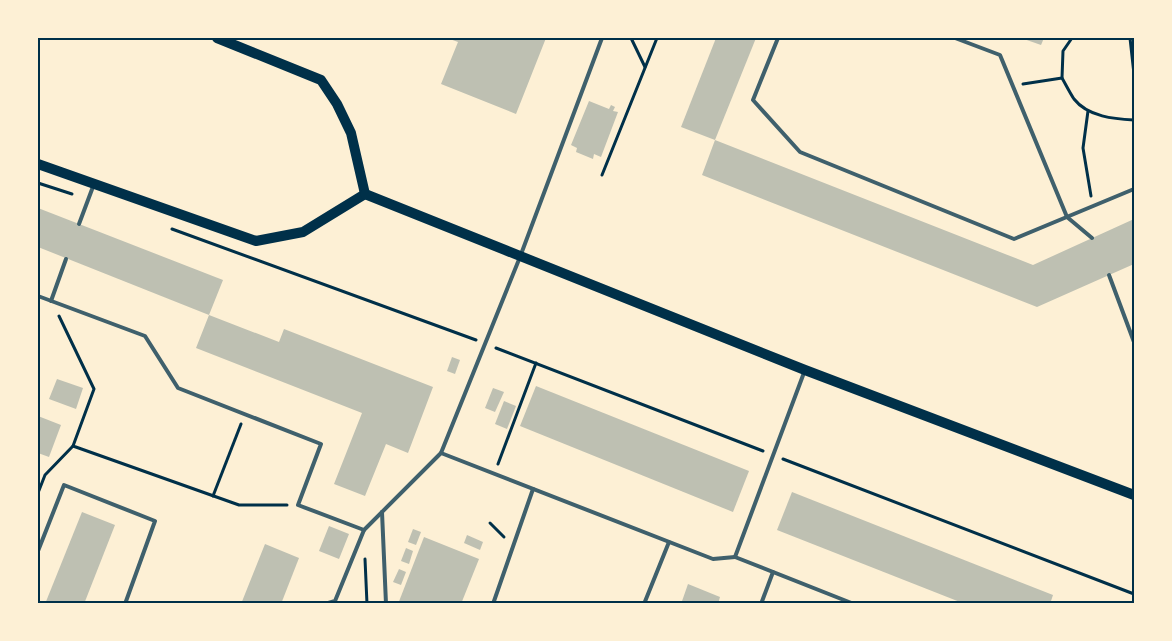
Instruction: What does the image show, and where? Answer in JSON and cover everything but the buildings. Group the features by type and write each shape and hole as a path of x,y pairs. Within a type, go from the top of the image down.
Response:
{"main road":[{"path":"217,38 321,80 337,104 351,133 365,194"},
{"path":"38,164 256,242 303,232 365,194"},
{"path":"365,194 805,370 1134,495"}],"lane":[{"path":"325,604 335,601 364,530 441,453 520,257 602,38"},
{"path":"778,38 753,100 800,152 1014,239 1134,189"},
{"path":"955,38 1000,55 1067,217 1092,238"},
{"path":"79,224 94,184"},
{"path":"51,300 66,259"},
{"path":"1109,275 1134,342"},
{"path":"38,296 145,336 178,388 321,444 298,505 364,530"},
{"path":"735,557 805,370"},
{"path":"441,453 713,559 735,557 854,604"},
{"path":"38,551 64,485 155,521 125,604"},
{"path":"493,604 533,489"},
{"path":"382,512 386,604"},
{"path":"644,604 669,542"},
{"path":"761,604 773,572"}],"path":[{"path":"631,38 646,67"},
{"path":"602,175 658,38"},
{"path":"1072,38 1063,52 1062,78 1075,101 1088,111 1114,119 1134,120"},
{"path":"1130,38 1134,74"},
{"path":"1012,85 1062,78"},
{"path":"1088,111 1083,148 1093,206"},
{"path":"38,183 88,199"},
{"path":"171,229 485,343 1134,594"},
{"path":"38,493 45,475 73,446 94,388 51,300"},
{"path":"494,474 536,363"},
{"path":"213,496 245,414"},
{"path":"73,446 239,505 298,505"},
{"path":"490,523 513,547"},
{"path":"365,558 367,604"}]}
